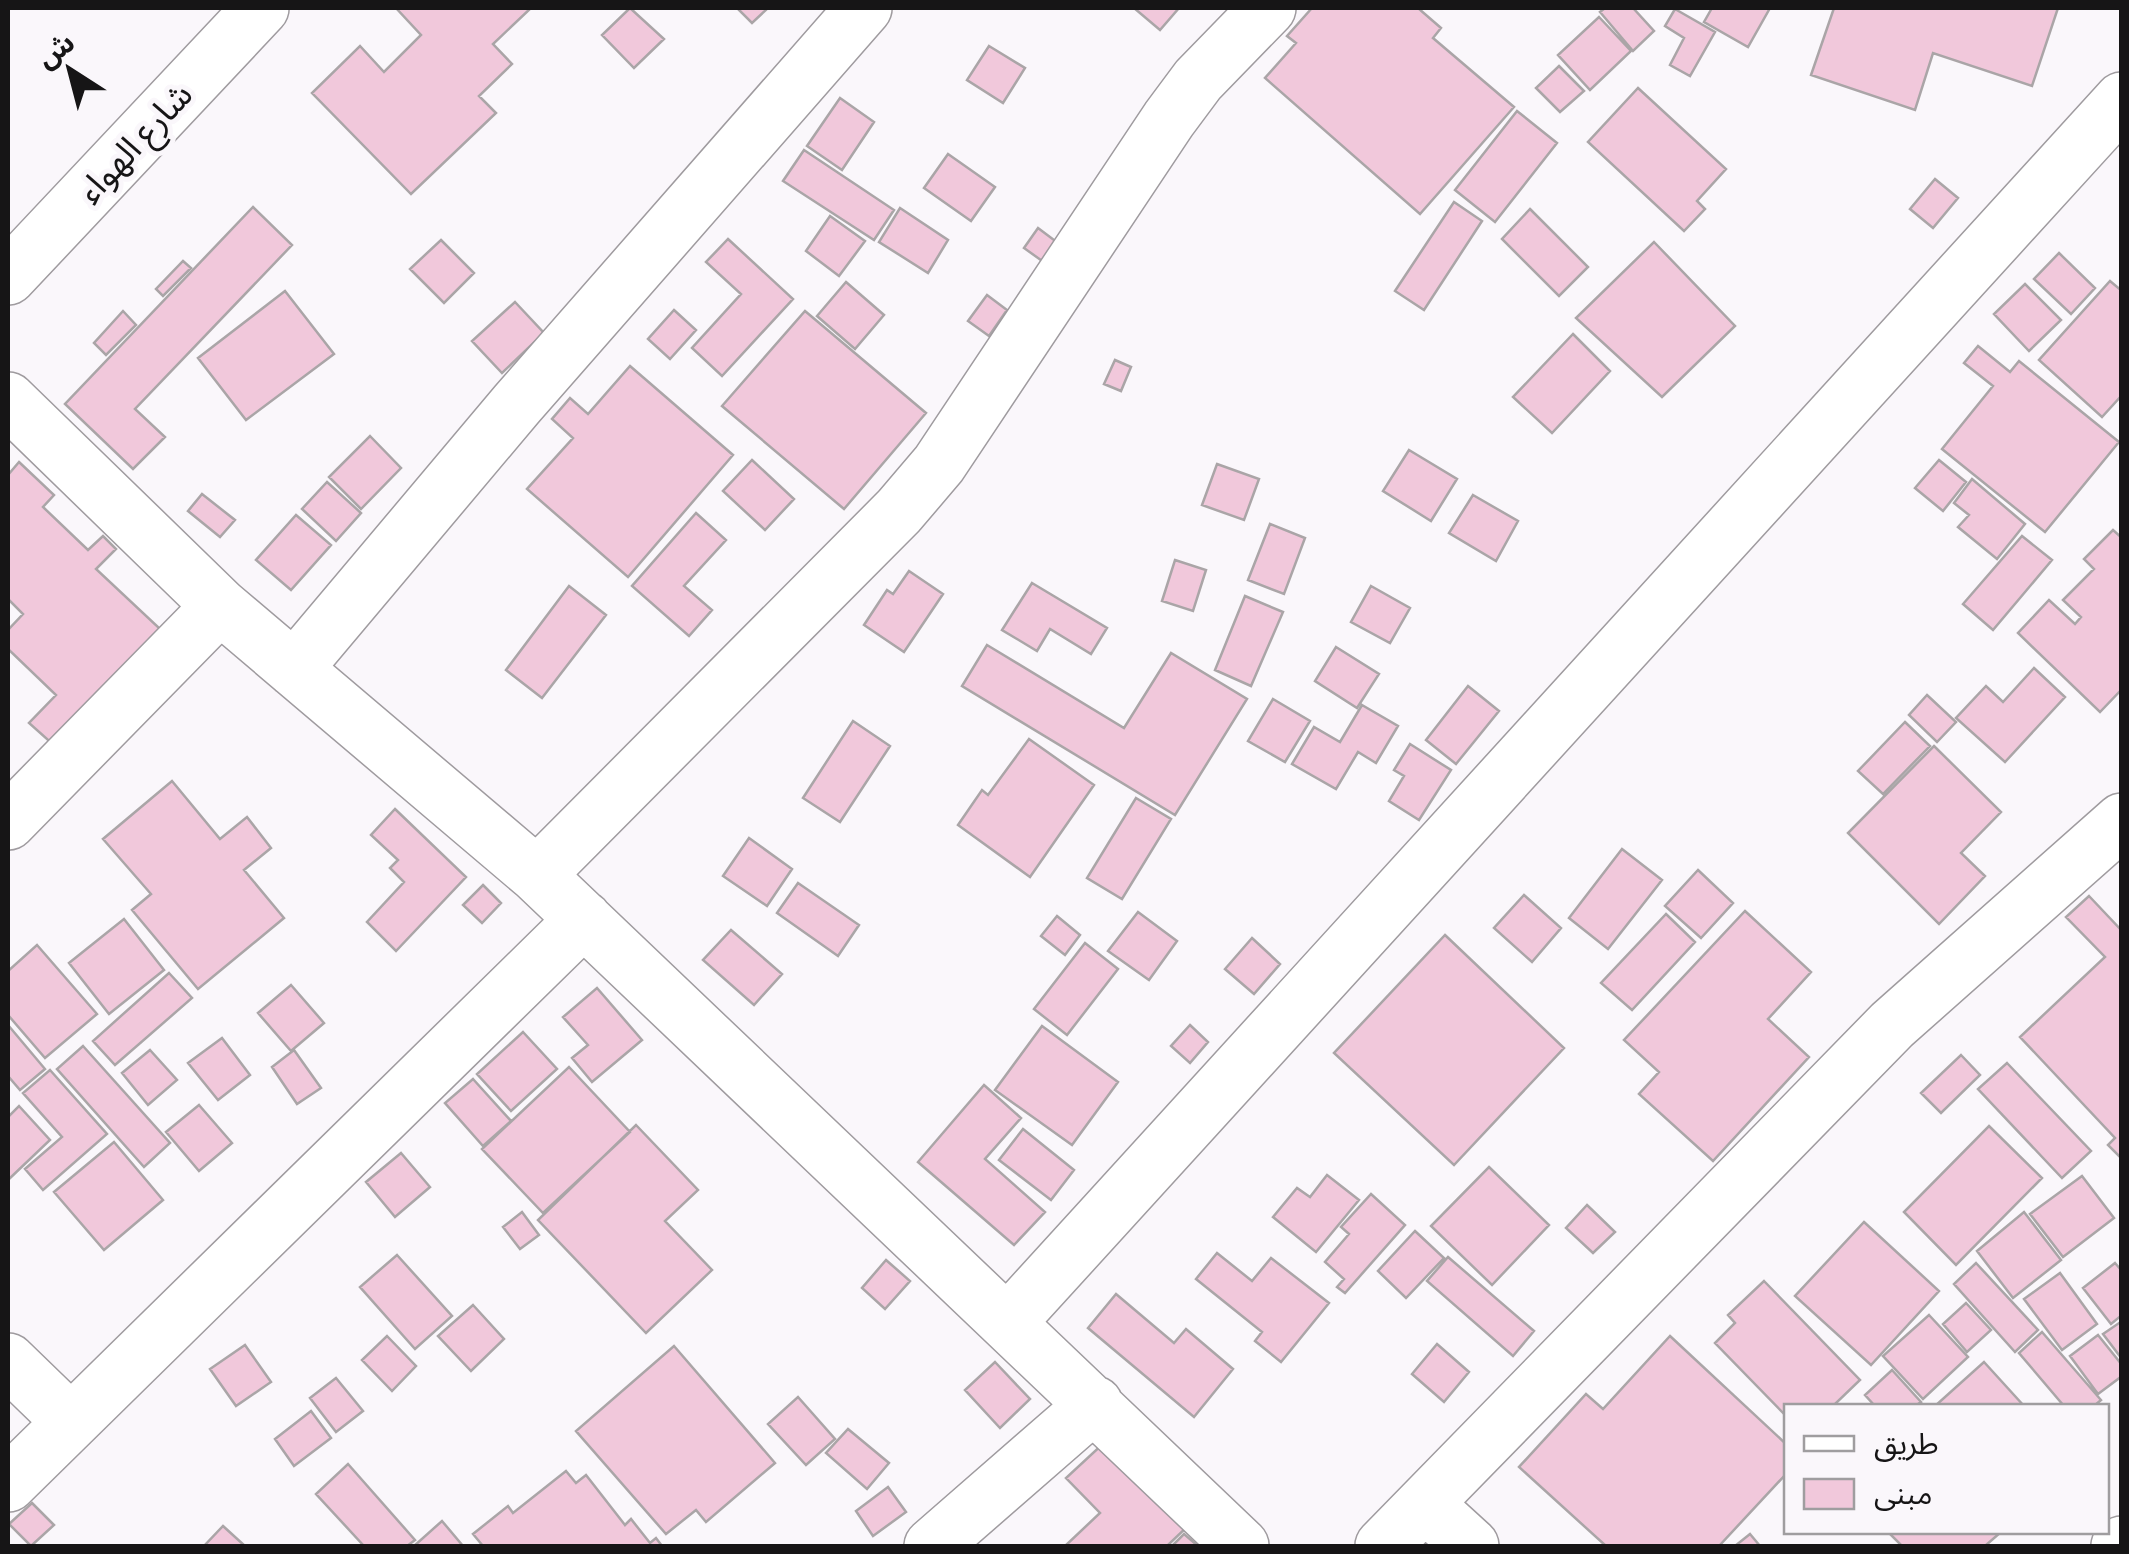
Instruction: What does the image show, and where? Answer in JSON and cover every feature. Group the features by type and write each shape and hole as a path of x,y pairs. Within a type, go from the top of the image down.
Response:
{"street":[{"name":"شارع الهواء","path":"14,257 261,8"},
{"path":"294,669 504,419 864,8"},
{"path":"537,875 909,499 975,412 1169,118 1198,80 1268,8"},
{"path":"1008,1321 2122,100"},
{"path":"8,400 220,606 537,875 1241,1546"},
{"path":"8,822 220,606"},
{"path":"1383,1546 1892,1025 2122,821"},
{"path":"8,1484 584,919"},
{"path":"8,1360 70,1422"},
{"path":"932,1546 1096,1404"},
{"path":"1425,1504 1470,1546"}],"building":[{"path":"396,8 531,8 493,44 512,64 479,96 496,113 411,194 312,93 360,46 384,72 421,35"},
{"path":"630,8 664,39 634,68 602,35"},
{"path":"737,8 768,8 752,23"},
{"path":"1134,8 1179,8 1160,30"},
{"path":"1312,8 1418,8 1441,28 1433,38 1514,107 1420,214 1265,78 1296,43 1287,36"},
{"path":"1605,8 1633,8 1654,31 1633,51 1600,12"},
{"path":"1712,8 1770,8 1748,47 1704,22"},
{"path":"1834,8 2058,8 2032,86 1933,53 1915,110 1811,75"},
{"path":"1675,9 1715,32 1690,76 1670,65 1684,38 1665,26"},
{"path":"1599,17 1631,51 1590,90 1558,55"},
{"path":"989,46 1025,68 1003,103 967,80"},
{"path":"1559,66 1584,91 1560,112 1536,88"},
{"path":"1638,88 1726,169 1697,201 1705,209 1684,231 1588,142"},
{"path":"840,98 874,122 842,170 807,146"},
{"path":"1517,111 1557,143 1495,222 1455,190"},
{"path":"804,150 894,210 874,240 783,181"},
{"path":"948,154 995,187 971,221 924,188"},
{"path":"1935,179 1958,198 1933,228 1910,209"},
{"path":"1454,202 1482,221 1424,310 1395,291"},
{"path":"253,207 292,245 135,409 165,437 133,469 65,404"},
{"path":"900,208 948,240 928,273 879,242"},
{"path":"1530,209 1588,267 1559,296 1502,239"},
{"path":"830,216 865,241 839,276 806,251"},
{"path":"1038,228 1058,243 1045,263 1024,248"},
{"path":"728,239 793,299 722,376 692,348 741,294 706,262"},
{"path":"441,240 474,273 444,303 410,269"},
{"path":"1654,242 1735,326 1662,397 1576,318"},
{"path":"2059,253 2095,288 2071,314 2034,279"},
{"path":"183,261 191,268 163,296 156,289"},
{"path":"2110,281 2122,291 2122,395 2102,417 2039,360"},
{"path":"846,282 884,315 855,349 817,316"},
{"path":"2025,284 2061,320 2029,351 1994,314"},
{"path":"285,291 334,354 246,420 198,358"},
{"path":"987,295 1007,310 989,336 968,321"},
{"path":"515,302 544,333 502,373 472,341"},
{"path":"674,310 696,330 670,359 648,339"},
{"path":"123,311 136,325 106,355 94,343"},
{"path":"805,311 926,413 844,509 722,406"},
{"path":"1573,334 1610,371 1552,433 1513,397"},
{"path":"1978,346 2010,372 2019,361 2119,442 2045,532 1942,449 1993,386 1964,363"},
{"path":"1115,360 1131,367 1121,391 1104,384"},
{"path":"630,366 733,455 628,577 527,489 573,438 552,419 570,398 588,414"},
{"path":"370,436 401,468 361,509 329,477"},
{"path":"1409,450 1457,479 1431,521 1383,491"},
{"path":"752,460 794,499 765,530 723,491"},
{"path":"1939,460 1966,482 1943,511 1915,488"},
{"path":"19,462 54,495 43,507 88,550 103,536 116,549 96,569 174,642 66,756 29,723 56,695 8,649 8,630 23,614 8,599 8,475"},
{"path":"1217,464 1259,479 1244,520 1202,505"},
{"path":"1972,479 2025,524 1997,559 1958,527 1969,515 1954,503"},
{"path":"327,482 361,513 336,541 302,509"},
{"path":"202,494 235,520 220,537 188,511"},
{"path":"1473,495 1518,521 1496,561 1449,533"},
{"path":"696,513 726,540 684,586 712,610 689,636 632,586"},
{"path":"296,515 331,545 291,590 256,560"},
{"path":"1270,524 1305,538 1284,594 1248,580"},
{"path":"2113,530 2122,538 2122,689 2100,712 2018,633 2049,600 2075,624 2081,617 2063,600 2094,569 2084,559"},
{"path":"2022,536 2052,560 1993,630 1963,604"},
{"path":"1175,560 1206,570 1193,611 1162,601"},
{"path":"909,571 943,594 904,652 864,625 887,590 893,594"},
{"path":"1032,583 1107,628 1091,654 1050,629 1037,651 1002,630"},
{"path":"569,586 606,615 542,698 506,670"},
{"path":"1371,586 1410,608 1390,643 1351,622"},
{"path":"1245,596 1283,612 1251,686 1215,670"},
{"path":"987,645 1124,728 1171,653 1247,699 1175,815 962,686"},
{"path":"1336,647 1379,674 1357,708 1315,681"},
{"path":"2034,668 2065,697 2005,762 1956,718 1986,686 2003,702"},
{"path":"1468,686 1499,711 1456,764 1426,740"},
{"path":"1927,695 1956,722 1937,742 1909,715"},
{"path":"1273,699 1310,721 1285,762 1248,741"},
{"path":"1362,705 1398,726 1376,763 1358,752 1336,789 1292,764 1314,727 1340,742"},
{"path":"853,721 890,746 840,822 803,798"},
{"path":"1905,722 1930,746 1883,794 1858,771"},
{"path":"1029,739 1094,785 1030,877 958,825 982,790 988,795"},
{"path":"1410,744 1451,770 1419,820 1389,801 1404,776 1394,770"},
{"path":"1934,746 2001,812 1961,853 1985,876 1939,924 1848,833"},
{"path":"172,781 220,839 247,817 271,848 244,870 284,918 198,989 132,910 151,894 103,839"},
{"path":"1136,798 1171,819 1122,899 1087,878"},
{"path":"395,809 466,877 396,951 367,922 404,882 390,868 398,860 371,835"},
{"path":"749,838 792,869 767,906 723,876"},
{"path":"1622,849 1662,880 1608,949 1569,918"},
{"path":"1698,870 1733,903 1701,938 1665,906"},
{"path":"798,883 859,925 838,956 777,913"},
{"path":"483,885 501,903 482,923 463,905"},
{"path":"1524,895 1561,928 1532,962 1494,928"},
{"path":"2089,896 2122,931 2122,1159 2108,1145 2115,1138 2020,1037 2105,957 2066,917"},
{"path":"1745,911 1811,972 1768,1019 1809,1057 1713,1161 1639,1094 1659,1072 1624,1040"},
{"path":"1138,912 1177,941 1149,980 1108,951"},
{"path":"1666,914 1695,942 1632,1010 1601,983"},
{"path":"1057,916 1080,935 1065,955 1041,936"},
{"path":"124,919 164,970 109,1014 69,963"},
{"path":"731,930 782,974 754,1005 703,960"},
{"path":"1445,935 1564,1048 1454,1165 1334,1053"},
{"path":"1252,938 1280,964 1254,994 1225,969"},
{"path":"1085,943 1118,969 1067,1035 1034,1009"},
{"path":"37,945 97,1014 45,1058 8,1015 8,971"},
{"path":"169,973 192,998 115,1065 93,1041"},
{"path":"291,985 324,1023 291,1051 258,1013"},
{"path":"597,988 642,1040 592,1082 572,1058 588,1045 563,1017"},
{"path":"8,1025 45,1069 20,1090 8,1076"},
{"path":"1190,1025 1208,1042 1190,1063 1171,1046"},
{"path":"1042,1026 1118,1082 1072,1145 995,1090"},
{"path":"523,1032 557,1069 511,1111 477,1074"},
{"path":"222,1038 250,1075 218,1100 188,1063"},
{"path":"83,1046 170,1143 144,1167 57,1069"},
{"path":"150,1050 177,1080 148,1105 122,1073"},
{"path":"294,1050 321,1088 297,1104 272,1067"},
{"path":"1961,1055 1980,1075 1941,1113 1921,1093"},
{"path":"2007,1063 2091,1151 2062,1178 1978,1089"},
{"path":"569,1067 630,1132 543,1213 482,1149"},
{"path":"50,1070 107,1134 43,1190 25,1169 62,1137 23,1093"},
{"path":"473,1079 511,1121 483,1146 445,1103"},
{"path":"984,1085 1021,1118 985,1159 1045,1212 1014,1245 918,1162"},
{"path":"199,1105 232,1143 199,1171 166,1132"},
{"path":"19,1106 50,1140 8,1180 8,1117"},
{"path":"636,1125 698,1190 665,1221 712,1270 646,1333 538,1220"},
{"path":"1989,1126 2042,1178 1956,1265 1904,1212"},
{"path":"1023,1129 1074,1170 1051,1200 999,1160"},
{"path":"114,1142 163,1200 104,1250 54,1192"},
{"path":"401,1153 430,1187 395,1217 366,1182"},
{"path":"1489,1167 1549,1225 1492,1285 1431,1226"},
{"path":"1327,1175 1359,1200 1316,1252 1273,1217 1297,1188 1310,1197"},
{"path":"2082,1176 2114,1218 2063,1257 2030,1214"},
{"path":"1371,1194 1405,1225 1345,1293 1337,1287 1344,1279 1325,1262 1349,1234 1341,1227"},
{"path":"1587,1205 1615,1232 1593,1253 1566,1228"},
{"path":"522,1212 539,1235 520,1249 503,1227"},
{"path":"2024,1212 2061,1260 2013,1298 1977,1251"},
{"path":"1864,1222 1939,1291 1871,1365 1795,1296"},
{"path":"1415,1231 1444,1258 1406,1298 1378,1271"},
{"path":"1217,1253 1252,1281 1271,1258 1329,1303 1281,1362 1255,1341 1262,1332 1196,1279"},
{"path":"397,1255 452,1316 415,1349 360,1287"},
{"path":"1448,1257 1534,1331 1513,1356 1427,1281"},
{"path":"886,1260 910,1281 885,1309 862,1288"},
{"path":"1976,1263 2038,1330 2015,1352 1954,1284"},
{"path":"2115,1263 2122,1271 2122,1315 2111,1324 2083,1288"},
{"path":"2060,1273 2097,1324 2062,1350 2024,1299"},
{"path":"1764,1281 1860,1380 1835,1404 1784,1404 1784,1414 1715,1343 1735,1323 1728,1315"},
{"path":"1116,1294 1174,1343 1186,1329 1233,1369 1194,1417 1088,1328"},
{"path":"1966,1303 1991,1330 1967,1352 1943,1324"},
{"path":"473,1305 504,1339 471,1371 438,1336"},
{"path":"1929,1315 1968,1357 1923,1399 1883,1356"},
{"path":"2122,1321 2122,1359 2103,1334"},
{"path":"2042,1332 2101,1400 2096,1404 2062,1404 2019,1353"},
{"path":"2098,1335 2122,1365 2122,1376 2098,1394 2070,1356"},
{"path":"387,1336 416,1366 392,1391 362,1360"},
{"path":"1670,1336 1784,1442 1784,1476 1719,1546 1606,1546 1519,1467 1586,1394 1603,1409"},
{"path":"1437,1344 1469,1372 1444,1402 1412,1374"},
{"path":"245,1345 271,1382 236,1406 210,1369"},
{"path":"674,1346 775,1463 706,1522 696,1510 666,1534 576,1431"},
{"path":"995,1362 1030,1399 1000,1428 965,1390"},
{"path":"1984,1362 2022,1404 1937,1404"},
{"path":"1892,1370 1921,1402 1873,1404 1865,1395"},
{"path":"336,1378 363,1411 336,1432 310,1398"},
{"path":"798,1397 835,1439 806,1465 768,1424"},
{"path":"311,1411 331,1438 294,1466 275,1439"},
{"path":"848,1429 889,1463 867,1489 826,1453"},
{"path":"1107,1440 1188,1526 1167,1546 1065,1546 1100,1513 1066,1478"},
{"path":"348,1464 415,1540 407,1546 364,1546 316,1494"},
{"path":"566,1471 576,1483 586,1475 625,1525 631,1519 650,1543 656,1538 662,1546 483,1546 473,1534 508,1506 513,1513"},
{"path":"888,1487 906,1512 873,1536 856,1511"},
{"path":"32,1503 54,1525 31,1546 9,1524"},
{"path":"442,1521 463,1546 414,1546"},
{"path":"223,1526 245,1546 204,1546"},
{"path":"1184,1534 1198,1546 1172,1546"},
{"path":"1750,1534 1760,1546 1735,1546"},
{"path":"1890,1534 1999,1534 1985,1546 1902,1546"}]}
